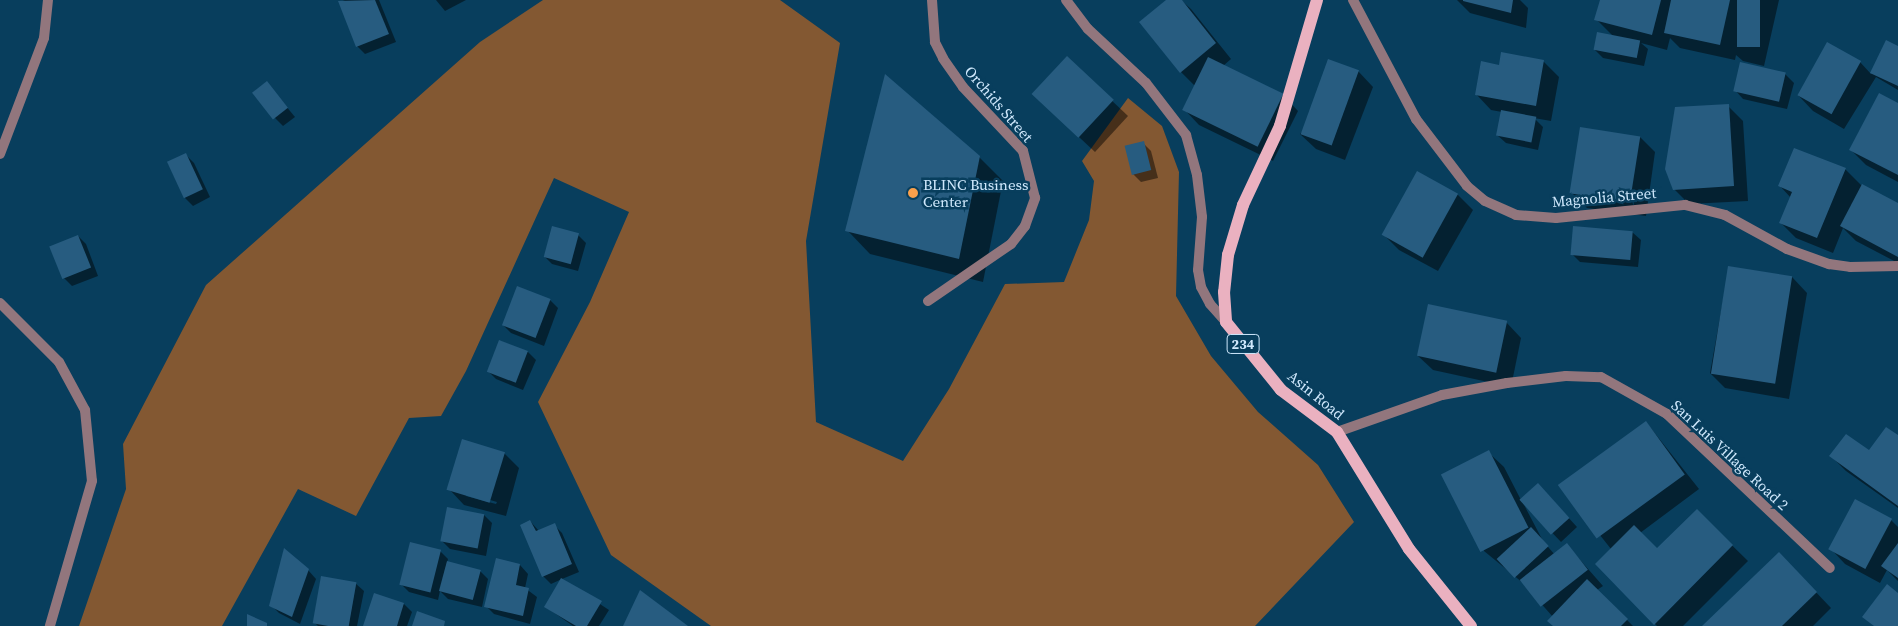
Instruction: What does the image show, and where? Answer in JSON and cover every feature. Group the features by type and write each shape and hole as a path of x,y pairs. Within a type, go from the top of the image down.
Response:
{"main road":[{"name":"234","path":"1226,322 1224,292 1228,255 1243,205 1280,126 1317,0"},
{"name":"Asin Road","path":"1226,322 1281,390 1337,432 1409,549 1471,626"}],"street":[{"path":"0,154 44,38 48,0"},
{"name":"Orchids Street","path":"928,301 1011,244 1026,226 1035,198 1023,151 963,88 943,58 935,42 932,0"},
{"path":"1066,0 1088,29 1146,83 1186,135 1197,175 1202,217 1198,270 1201,287 1210,304 1226,322"},
{"name":"Magnolia Street","path":"1353,0 1416,119 1466,186 1484,201 1516,215 1556,218 1685,205 1725,216 1787,249 1829,264 1898,266"},
{"path":"0,303 59,362 85,410 92,481 50,626"},
{"name":"San Luis Village Road 2","path":"1337,432 1442,395 1566,376 1601,378 1667,414 1830,568"}],"shaded area":[{"path":"543,0 780,0 840,43 806,241 816,422 903,461 949,389 1005,284 1064,282 1089,220 1094,181 1082,161 1128,98 1162,126 1179,172 1176,296 1211,356 1258,412 1318,465 1354,522 1255,626 711,626 611,555 538,402 590,302 629,212 554,178 466,371 441,416 409,418 356,516 298,489 222,626 79,626 126,489 123,444 206,285 480,42"}],"building":[{"path":"375,0 389,34 356,47 338,1"},
{"path":"1166,0 1182,0 1216,43 1180,73 1139,22"},
{"path":"1463,0 1513,0 1511,13"},
{"path":"1600,0 1661,0 1652,35 1594,20"},
{"path":"1671,0 1730,0 1720,45 1664,33"},
{"path":"1737,0 1760,0 1760,47 1737,47"},
{"path":"1597,32 1640,40 1637,58 1594,50"},
{"path":"1886,40 1898,46 1898,86 1870,73"},
{"path":"1827,42 1861,61 1832,114 1797,95"},
{"path":"1501,52 1544,60 1536,106 1475,95 1481,61 1499,65"},
{"path":"1067,56 1114,100 1078,138 1032,94"},
{"path":"1208,57 1283,94 1258,147 1182,110"},
{"path":"1328,59 1359,70 1332,145 1301,134"},
{"path":"1740,62 1786,73 1779,102 1733,91"},
{"name":"BLINC Business Center","path":"885,74 980,156 959,259 845,231"},
{"path":"267,81 288,108 273,119 252,93"},
{"path":"1879,93 1898,103 1898,175 1849,150"},
{"path":"1729,104 1734,186 1673,190 1665,169 1675,107"},
{"path":"1501,110 1536,117 1531,142 1496,136"},
{"path":"1580,127 1640,137 1630,203 1570,193"},
{"path":"1144,141 1151,170 1132,175 1125,146"},
{"path":"1794,148 1846,168 1817,238 1779,223 1792,192 1778,186"},
{"path":"186,153 203,189 184,198 167,162"},
{"path":"1417,171 1458,194 1423,258 1382,235"},
{"path":"1862,184 1898,203 1898,257 1840,226"},
{"path":"552,226 579,233 571,264 544,257"},
{"path":"1573,226 1633,231 1630,260 1570,255"},
{"path":"78,235 91,267 62,279 49,247"},
{"path":"1728,266 1792,276 1775,384 1711,374"},
{"path":"517,286 551,299 536,338 502,325"},
{"path":"1428,304 1507,321 1496,373 1417,356"},
{"path":"499,340 528,351 516,383 487,372"},
{"path":"1646,421 1685,474 1597,538 1558,485"},
{"path":"1886,427 1898,435 1898,506 1829,456 1846,434 1869,450"},
{"path":"462,439 505,452 490,503 447,490"},
{"path":"1489,450 1528,528 1480,552 1441,475"},
{"path":"1538,483 1569,518 1551,535 1519,500"},
{"path":"1855,499 1892,519 1865,569 1828,549"},
{"path":"447,507 484,514 478,549 440,541"},
{"path":"1697,509 1733,545 1654,625 1595,564 1634,525 1657,548"},
{"path":"530,520 536,531 555,523 572,564 542,577 520,525"},
{"path":"1531,527 1549,546 1514,578 1497,559"},
{"path":"410,542 441,550 430,592 399,585"},
{"path":"1567,543 1588,570 1541,607 1520,580"},
{"path":"1898,543 1898,578 1881,566"},
{"path":"284,548 309,569 292,617 269,606"},
{"path":"1779,552 1817,592 1782,626 1702,626"},
{"path":"496,558 520,564 516,585 529,588 523,616 484,607"},
{"path":"447,561 481,570 473,600 439,591"},
{"path":"321,576 356,582 349,626 328,626 313,623"},
{"path":"561,578 602,601 587,626 576,626 544,607"},
{"path":"1587,579 1628,619 1621,626 1553,626 1547,621"},
{"path":"1887,584 1898,593 1898,626 1874,626 1862,617"},
{"path":"640,590 688,626 623,626"},
{"path":"374,593 404,603 397,626 363,626"},
{"path":"417,611 445,621 444,626 412,626"},
{"path":"247,614 267,623 267,626 247,626"}],"place":[{"name":"BLINC Business Center","path":"913,193"}]}
